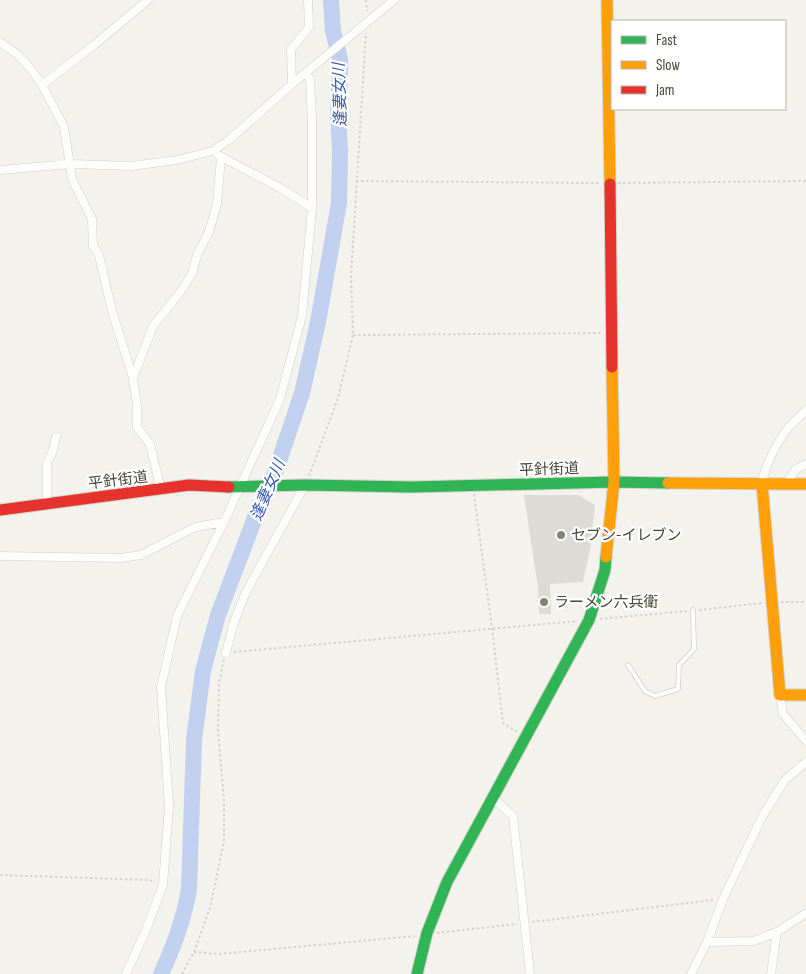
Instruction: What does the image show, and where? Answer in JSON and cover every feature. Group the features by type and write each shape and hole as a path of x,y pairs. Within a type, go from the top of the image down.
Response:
{"street":[{"path":"42,85 148,0"},
{"path":"292,84 291,49 309,27 308,0"},
{"path":"0,170 71,164 131,166 177,160 212,151 229,140 292,84 394,0"},
{"path":"417,974 438,900 453,869 589,620 605,570 614,482 607,0"},
{"path":"0,42 30,68 42,85 64,127 72,179 92,219 93,246 100,255 112,311 134,378 138,427 150,444 161,490"},
{"path":"126,974 146,930 162,885 169,806 161,687 177,616 224,522 280,399 302,316 312,208 312,120 310,79 306,73"},
{"path":"212,151 221,158 282,189 312,208"},
{"path":"134,378 153,326 182,290 193,271 197,255 209,232 217,204 221,158"},
{"path":"806,410 781,438 763,474 762,484 782,714 806,742"},
{"path":"48,502 47,463 56,438"},
{"path":"786,484 796,469 806,464"},
{"name":"平針街道","path":"0,510 48,502 189,486 473,487 614,482 806,484"},
{"path":"226,653 234,622 246,592 299,486"},
{"path":"0,556 121,558 141,555 195,527 224,522"},
{"path":"780,695 806,695"},
{"path":"691,974 723,899 763,815 785,780 806,762"},
{"path":"493,798 512,816 530,974"},
{"path":"706,942 754,941 777,932 806,913"},
{"path":"771,974 777,932"}],"lane":[{"path":"628,665 645,691 655,696 678,688 679,665 694,649 693,610"}],"path":[{"path":"299,486 338,398 353,336 351,276 367,22 366,0"},
{"path":"356,181 609,184 806,180"},
{"path":"353,336 611,333"},
{"path":"473,487 503,723 525,737"},
{"path":"182,974 194,952 210,908 224,840 224,801 218,730 219,684 226,653 771,602 806,602"},
{"path":"0,875 149,880 162,885"},
{"path":"194,952 219,954 427,934 723,899"}],"building":[{"name":"セブン-イレブン","path":"524,495 578,495 595,505 590,549 583,582 550,584 551,614 539,614 538,588"}],"waterway":[{"name":"逢妻女川","path":"161,974 178,932 189,889 194,740 203,671 218,615 256,515 273,479 302,393 318,322 339,203 340,150 338,114 340,59 333,31 331,0"}],"traffic: fast":[{"path":"229,487 305,485 412,487 614,482 668,483"},
{"path":"417,974 427,933 447,882 589,620 605,570 606,557"}],"traffic: slow":[{"path":"607,0 610,184"},
{"path":"606,557 614,482 612,367"},
{"path":"668,483 806,484"},
{"path":"762,484 780,695 806,695"}],"traffic: jam":[{"path":"610,184 612,367"},
{"path":"0,510 189,485 229,487"}],"place":[{"name":"セブン-イレブン","path":"561,535"},
{"name":"ラーメン六兵衛","path":"544,602"}]}
